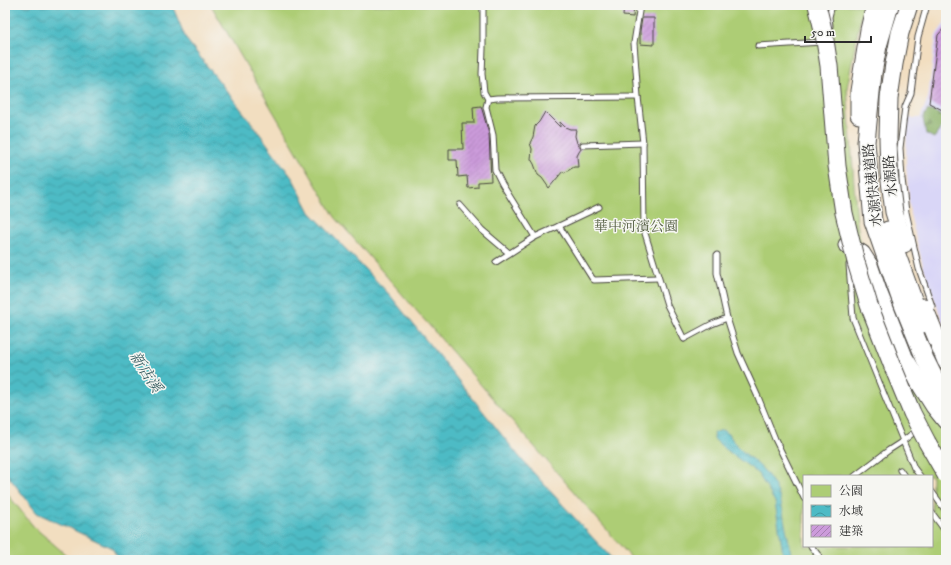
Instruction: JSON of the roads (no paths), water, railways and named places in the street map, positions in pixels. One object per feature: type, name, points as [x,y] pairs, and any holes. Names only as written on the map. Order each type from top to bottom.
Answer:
[{"type":"highway","points":[[818,5],[828,30],[835,55]]},
{"type":"highway","points":[[818,5],[829,66],[837,166],[844,213],[856,262],[870,305],[912,413],[946,474]]},
{"type":"highway","points":[[873,221],[864,203],[858,147],[859,91],[869,30],[875,5]]},
{"type":"highway","name":"水源快速道路","points":[[890,5],[878,46],[873,73],[866,142],[873,221],[901,302],[924,359],[946,401]]},
{"type":"highway","name":"水源快速道路","points":[[901,5],[884,69],[879,106],[877,143],[883,215],[928,340],[946,377]]},
{"type":"highway","points":[[909,5],[900,33],[890,91],[888,138],[889,173],[894,212],[921,300],[946,361]]},
{"type":"highway","points":[[848,252],[862,254],[869,265],[904,357],[934,406],[946,421]]},
{"type":"lane","points":[[483,5],[482,74],[484,92],[488,99],[486,107],[493,135],[495,170],[535,237]]},
{"type":"lane","points":[[640,5],[634,43],[643,143],[644,230],[667,305],[684,339],[726,318]]},
{"type":"lane","points":[[831,33],[829,17],[832,5]]},
{"type":"lane","name":"水源路","points":[[927,5],[918,37],[912,93],[905,107],[900,148],[906,212],[919,269],[934,314]]},
{"type":"lane","points":[[758,46],[831,41]]},
{"type":"lane","points":[[835,55],[853,318],[902,441],[914,468],[919,475]]},
{"type":"lane","points":[[488,99],[638,97]]},
{"type":"lane","points":[[583,145],[643,143]]},
{"type":"lane","points":[[460,205],[482,230],[509,253]]},
{"type":"lane","points":[[496,262],[535,237],[599,207]]},
{"type":"lane","points":[[559,226],[594,280],[658,278]]},
{"type":"lane","points":[[717,255],[717,273],[726,318],[738,353],[775,440],[803,496]]},
{"type":"lane","points":[[856,475],[921,428]]},
{"type":"lane","points":[[900,470],[903,475]]},
{"type":"lane","points":[[933,493],[946,511]]},
{"type":"lane","points":[[933,514],[946,532]]},
{"type":"lane","points":[[812,547],[822,560]]},
{"type":"water","name":"新店溪","points":[[5,5],[172,5],[186,39],[251,122],[293,179],[310,212],[389,294],[522,460],[613,560],[119,560],[112,548],[37,513],[5,472]]},
{"type":"water","points":[[722,430],[729,435],[742,451],[763,469],[774,485],[781,503],[792,560],[784,560],[775,502],[759,475],[714,439],[713,434]]},
{"type":"park label","name":"華中河濱公園","points":[[636,226]]}]
